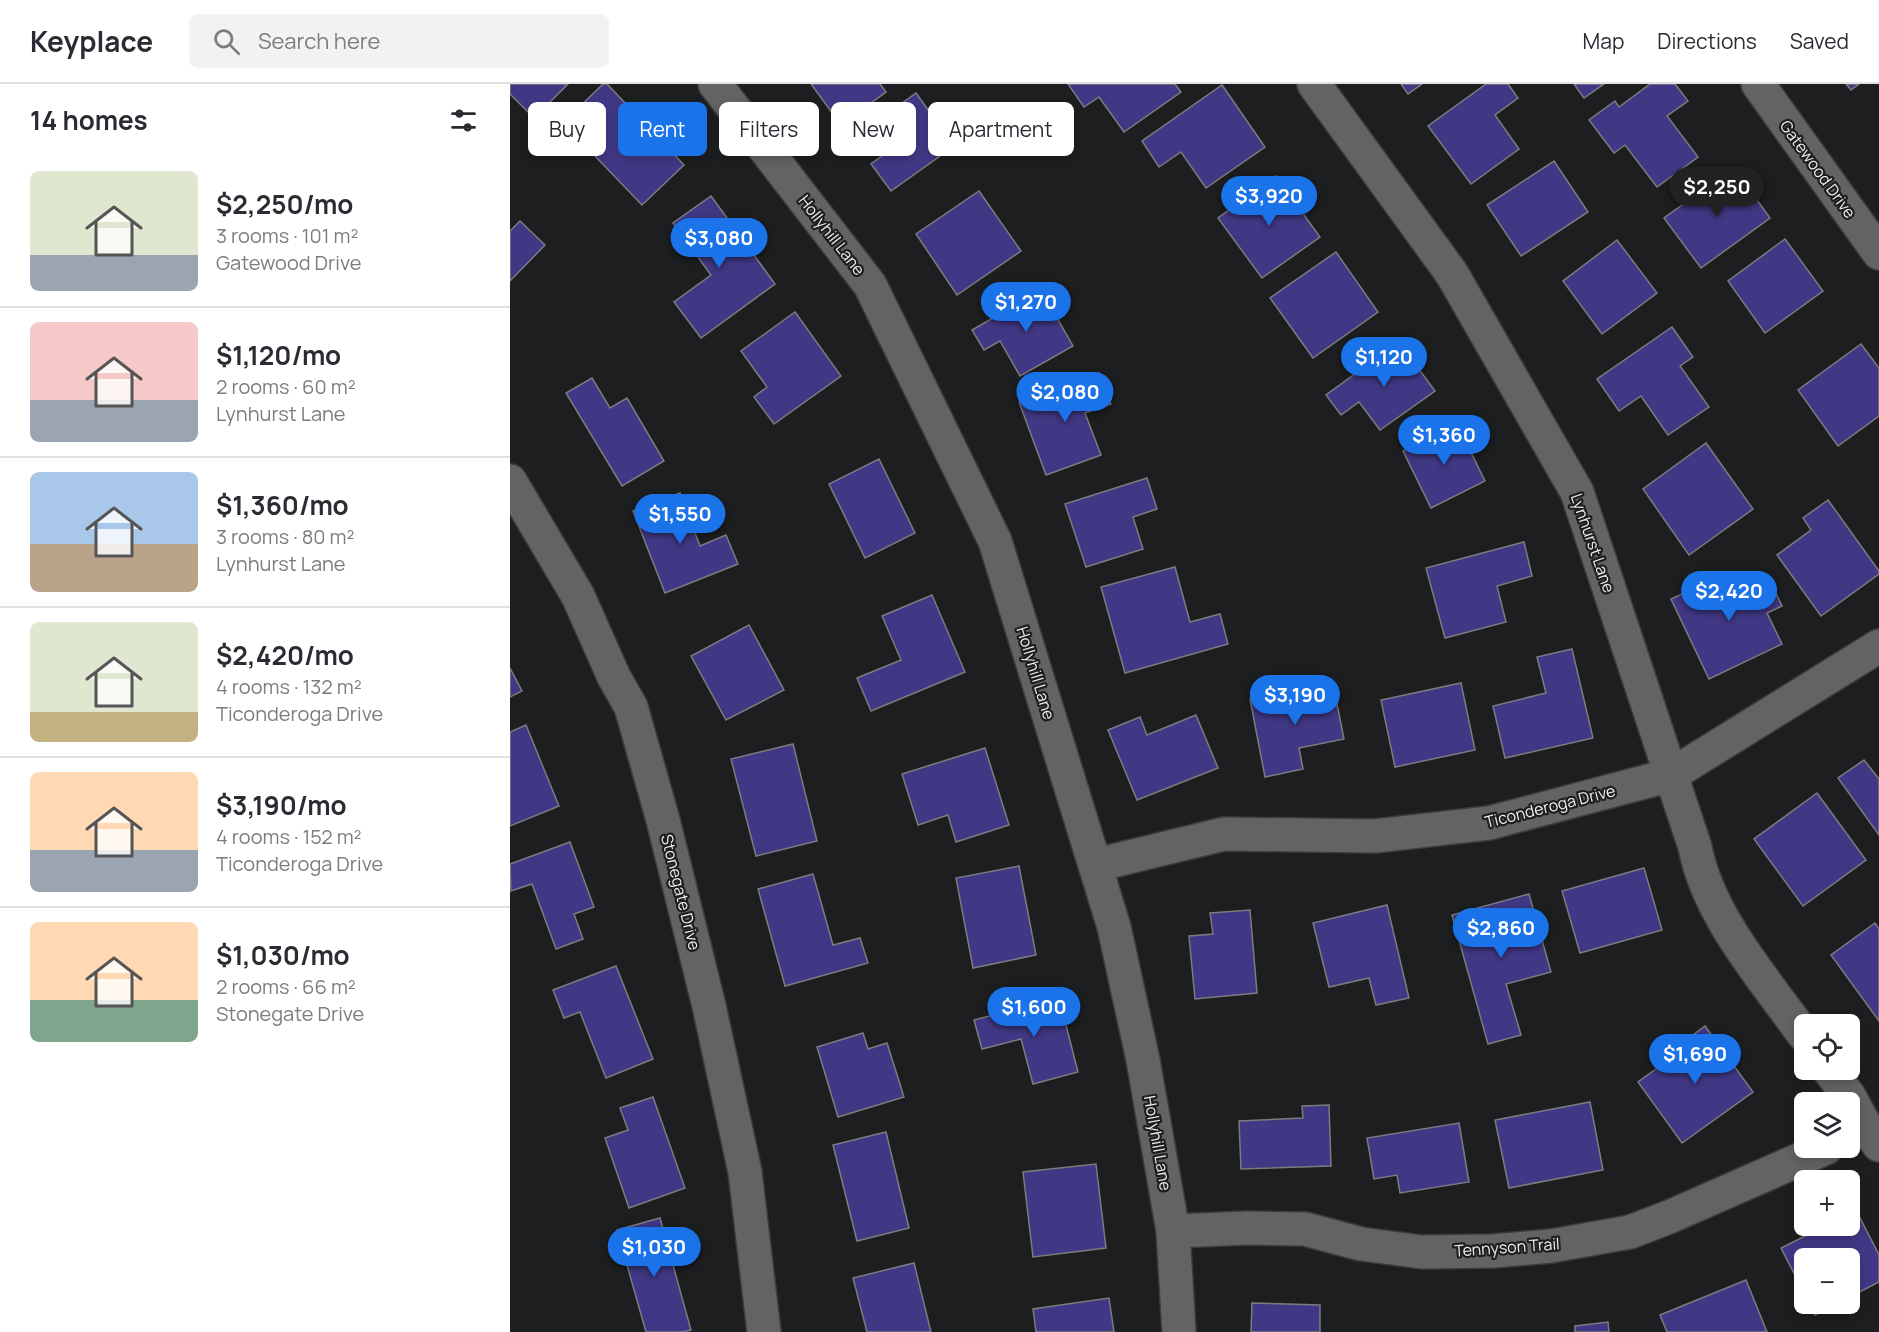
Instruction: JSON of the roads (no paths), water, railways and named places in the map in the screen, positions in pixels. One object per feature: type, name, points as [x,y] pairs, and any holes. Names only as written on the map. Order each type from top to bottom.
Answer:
[{"type":"street","name":"Hollyhill Lane","points":[[715,84],[870,285],[995,541],[1114,927],[1143,1060],[1173,1231],[1179,1332]]},
{"type":"street","name":"Lynhurst Lane","points":[[1314,84],[1452,274],[1577,492],[1695,847],[1699,867],[1731,933],[1794,1021]]},
{"type":"street","name":"Gatewood Drive","points":[[1758,84],[1879,253]]},
{"type":"street","name":"Stonegate Drive","points":[[510,481],[578,596],[614,677],[631,707],[663,820],[701,973],[745,1172],[764,1332]]},
{"type":"street","name":"Ticonderoga Drive","points":[[1096,865],[1224,834],[1376,836],[1489,823],[1671,775],[1872,651]]},
{"type":"street","points":[[1837,1080],[1849,1096],[1865,1137]]},
{"type":"street","name":"Tennyson Trail","points":[[1173,1231],[1248,1228],[1305,1229],[1361,1244],[1422,1252],[1493,1251],[1551,1246],[1630,1232],[1803,1158]]}]
